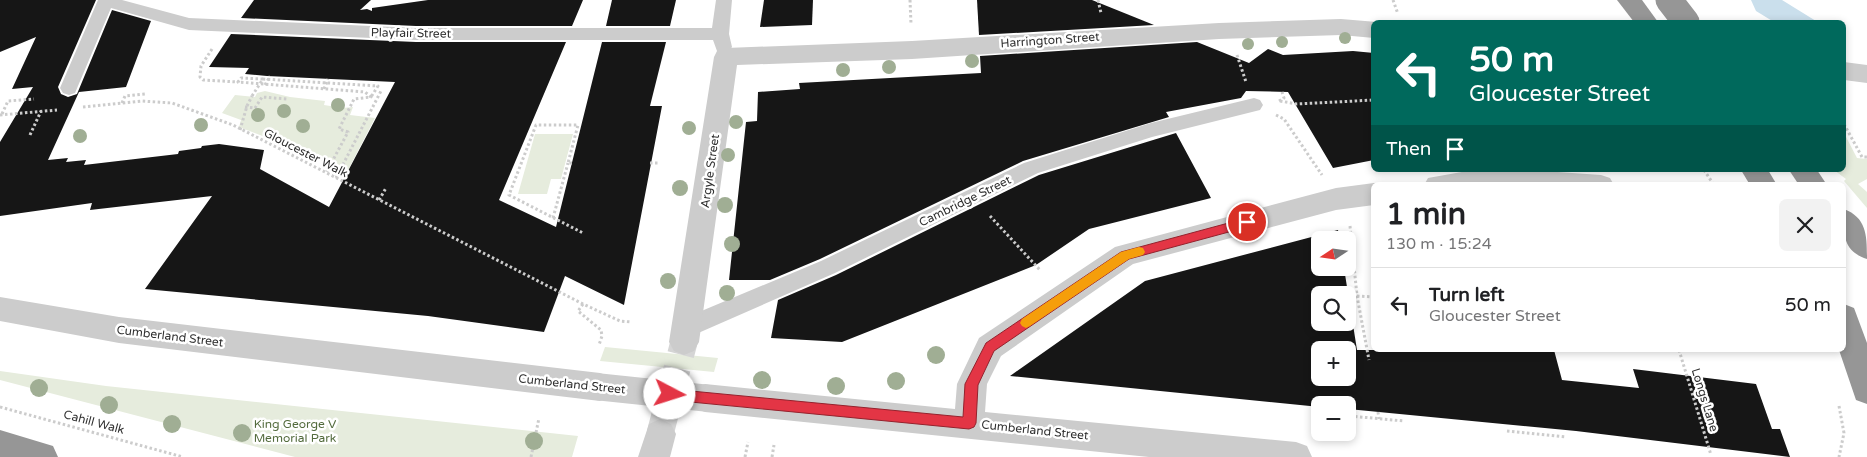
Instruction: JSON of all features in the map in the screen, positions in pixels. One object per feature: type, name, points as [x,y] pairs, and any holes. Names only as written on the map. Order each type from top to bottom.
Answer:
[{"type":"highway","points":[[1629,0],[1644,20]]},
{"type":"highway","points":[[1669,0],[1684,20]]},
{"type":"highway","points":[[1804,172],[1812,182]]},
{"type":"highway","points":[[1846,222],[1867,248]]},
{"type":"highway","points":[[1846,323],[1867,390]]},
{"type":"highway","points":[[0,445],[42,457]]},
{"type":"street","name":"Playfair Street","points":[[106,0],[160,17],[190,24],[723,45]]},
{"type":"street","points":[[69,88],[106,0]]},
{"type":"street","name":"Argyle Street","points":[[686,335],[723,45],[724,0]]},
{"type":"street","name":"Harrington Street","points":[[723,45],[912,50],[1210,31],[1341,27],[1371,30]]},
{"type":"street","points":[[1846,71],[1867,74]]},
{"type":"street","name":"Cambridge Street","points":[[686,335],[973,198],[1031,168],[1151,130],[1254,105]]},
{"type":"street","points":[[1461,182],[1492,178],[1554,182]]},
{"type":"street","points":[[969,423],[972,384],[990,347],[1126,256],[1336,199],[1371,194]]},
{"type":"street","name":"Cumberland Street","points":[[0,309],[119,330],[600,388],[834,412],[969,423],[1296,457]]},
{"type":"path","points":[[910,0],[911,28]]},
{"type":"path","points":[[1098,0],[1102,18]]},
{"type":"path","points":[[1393,0],[1398,14]]},
{"type":"path","points":[[217,42],[201,66],[200,77],[203,80],[365,92],[371,97]]},
{"type":"path","points":[[1235,50],[1254,105]]},
{"type":"path","points":[[265,85],[270,76]]},
{"type":"path","points":[[238,82],[241,78],[378,86],[371,97],[354,99],[339,129],[348,132],[326,173]]},
{"type":"path","points":[[240,130],[245,119],[245,107],[263,79]]},
{"type":"path","points":[[324,89],[328,79]]},
{"type":"path","points":[[336,178],[381,91]]},
{"type":"path","points":[[1282,92],[1284,98]]},
{"type":"path","points":[[122,104],[125,96],[145,94]]},
{"type":"path","points":[[245,107],[255,108],[262,97],[287,99]]},
{"type":"path","points":[[1,115],[8,102],[34,99]]},
{"type":"path","points":[[364,99],[364,104]]},
{"type":"path","points":[[1280,101],[1297,104],[1371,100]]},
{"type":"path","name":"Gloucester Walk","points":[[77,108],[142,102],[172,103],[233,126],[583,304],[620,321],[631,322]]},
{"type":"path","points":[[1,115],[59,110]]},
{"type":"path","points":[[30,135],[41,111]]},
{"type":"path","points":[[1284,119],[1322,175]]},
{"type":"path","points":[[553,218],[570,163],[578,125],[536,125],[510,195],[553,218],[584,233]]},
{"type":"path","points":[[1846,128],[1862,157],[1867,157]]},
{"type":"path","points":[[650,163],[658,163]]},
{"type":"path","points":[[379,200],[386,188]]},
{"type":"path","points":[[973,198],[1040,270]]},
{"type":"path","points":[[1352,230],[1357,296],[1369,360]]},
{"type":"path","points":[[1357,296],[1371,297]]},
{"type":"path","points":[[583,304],[578,311],[601,330],[602,336],[599,345]]},
{"type":"path","name":"Longs Lane","points":[[1680,352],[1711,455]]},
{"type":"path","name":"Cahill Walk","points":[[0,407],[183,457]]},
{"type":"path","points":[[1378,412],[1379,419]]},
{"type":"path","points":[[1356,417],[1404,421]]},
{"type":"path","points":[[531,457],[539,418]]},
{"type":"path","points":[[1507,431],[1566,437]]},
{"type":"path","points":[[746,457],[748,442]]},
{"type":"path","points":[[772,457],[774,445]]},
{"type":"green space","points":[[265,91],[290,97],[325,101],[324,105],[343,108],[353,107],[350,115],[375,118],[346,174],[279,138],[273,140],[239,127],[241,120],[222,113],[235,95],[255,97],[257,93]]},
{"type":"green space","points":[[535,134],[573,134],[561,179],[551,179],[547,194],[518,194]]},
{"type":"green space","points":[[1846,137],[1857,158],[1867,159],[1867,179],[1858,184],[1867,192],[1867,208],[1844,181],[1846,179],[1837,172],[1846,172]]},
{"type":"green space","points":[[605,347],[718,358],[714,372],[600,361]]},
{"type":"green space","name":"King George V Memorial Park","points":[[0,371],[106,386],[578,436],[572,457],[295,457],[0,380]]},
{"type":"water","points":[[1751,0],[1782,0],[1814,20],[1771,20],[1756,11]]},
{"type":"building","points":[[0,0],[96,0],[58,87],[61,94],[68,97],[77,94],[112,10],[151,21],[126,87],[79,92],[48,160],[68,158],[66,162],[86,160],[84,165],[178,154],[179,151],[219,144],[264,150],[260,169],[329,207],[395,82],[267,76],[245,74],[249,68],[209,67],[231,34],[416,42],[566,42],[499,200],[556,227],[602,42],[666,42],[650,106],[662,106],[624,305],[565,276],[544,332],[428,316],[145,289],[212,196],[90,210],[92,203],[0,216],[0,142],[33,87],[12,89],[36,37],[0,52]]},
{"type":"building","points":[[254,0],[371,0],[360,10],[367,9],[372,11],[372,8],[428,0],[583,0],[572,26],[416,26],[241,18]]},
{"type":"building","points":[[612,0],[676,0],[670,26],[606,26]]},
{"type":"building","points":[[764,0],[813,0],[812,25],[760,27]]},
{"type":"building","points":[[977,0],[1092,0],[1154,25],[979,35]]},
{"type":"building","points":[[1197,42],[1249,63],[1268,49],[1283,55],[1353,51],[1371,53],[1371,161],[1333,168],[1288,92],[1246,91],[1241,98],[1166,112],[1169,117],[1023,161],[820,259],[770,280],[729,280],[746,122],[757,121],[758,92],[800,89],[799,83],[981,73],[980,56]]},
{"type":"building","points":[[1176,133],[1211,198],[1089,229],[1036,265],[842,342],[771,338],[778,300],[836,275],[1039,175]]},
{"type":"building","points":[[1311,237],[1311,276],[1345,276],[1347,286],[1311,286],[1311,331],[1354,331],[1356,341],[1311,341],[1311,386],[1356,386],[1356,344],[1357,350],[1371,350],[1371,352],[1555,352],[1562,380],[1639,388],[1633,369],[1756,384],[1772,429],[1780,429],[1790,457],[1576,431],[1356,410],[1356,396],[1311,396],[1311,406],[1010,376],[1145,281]]},
{"type":"tunnel","points":[[660,434],[684,342]]},
{"type":"slow traffic","points":[[1026,323],[1126,256],[1139,252]]},
{"type":"route","points":[[670,394],[834,412],[969,423],[972,384],[990,347],[1126,256],[1247,222]]}]
